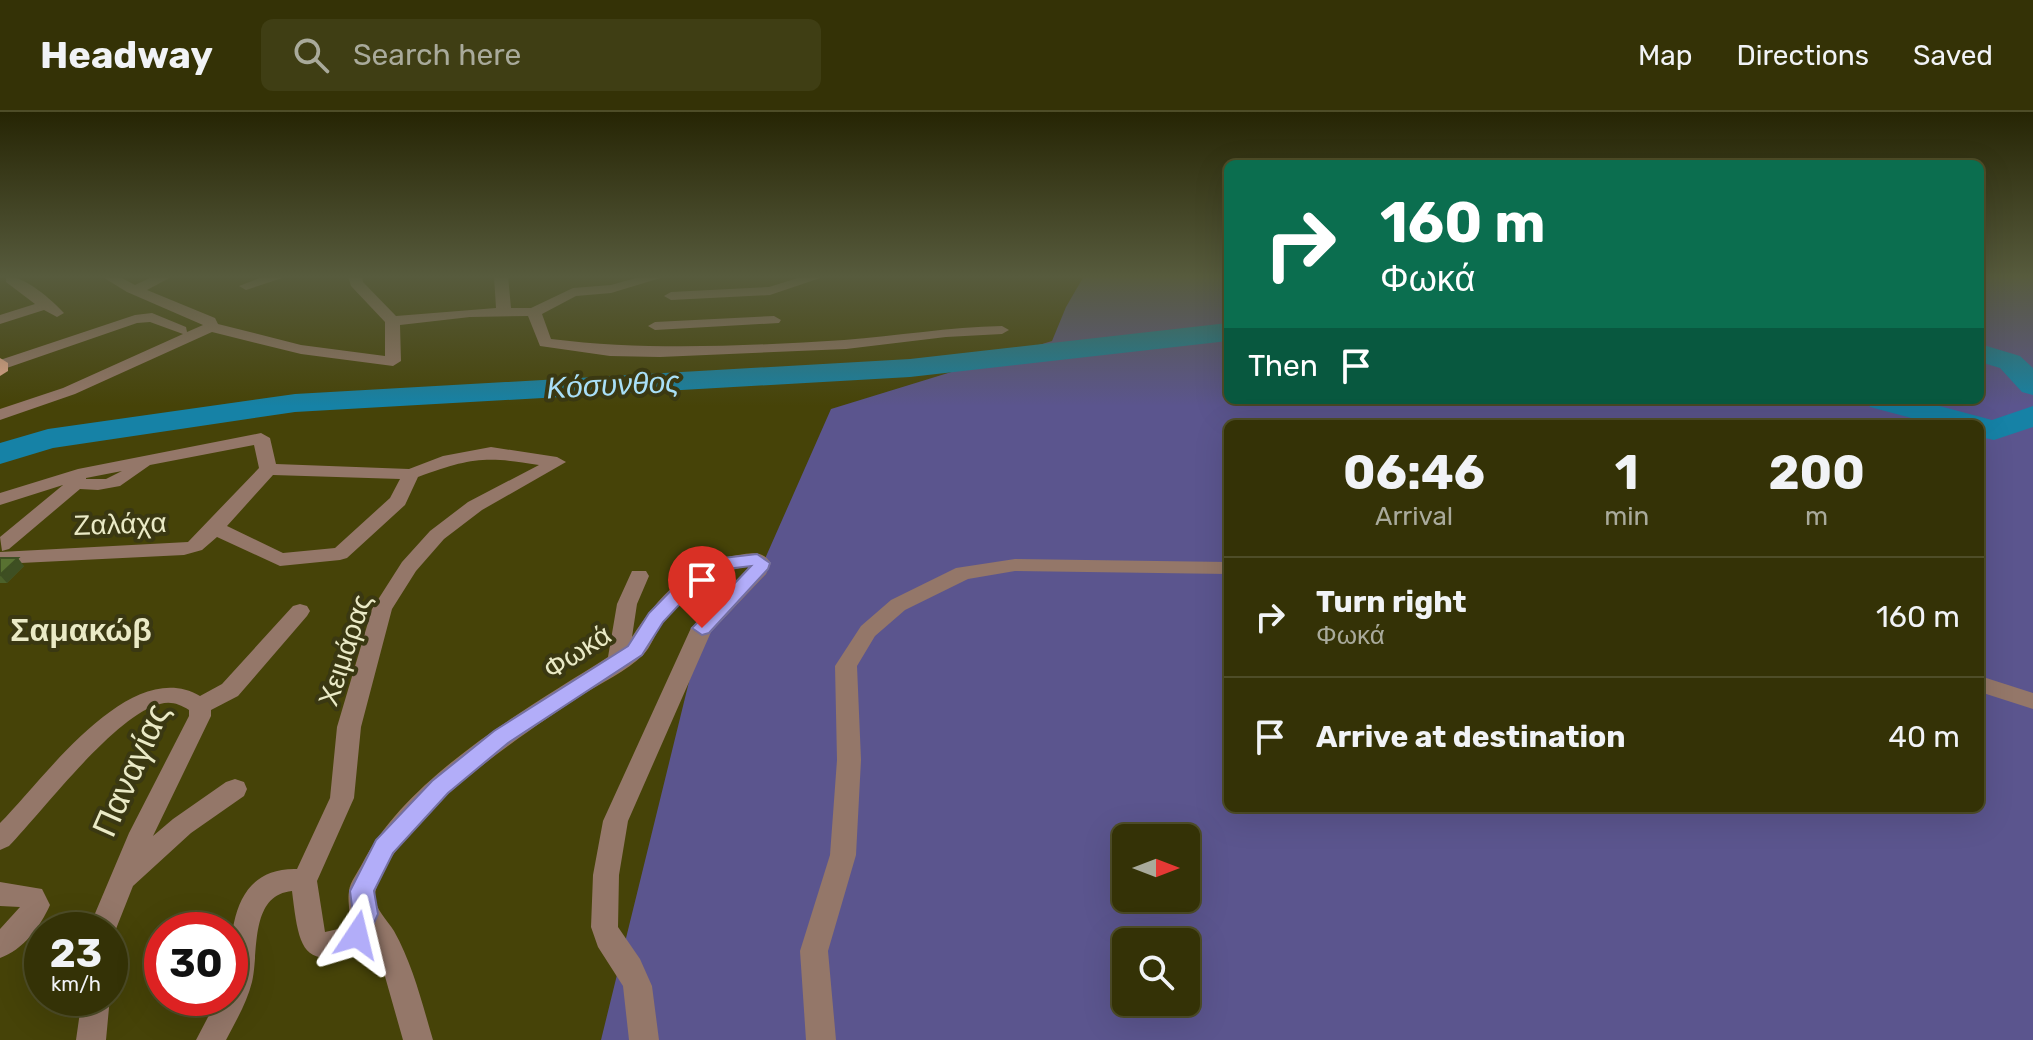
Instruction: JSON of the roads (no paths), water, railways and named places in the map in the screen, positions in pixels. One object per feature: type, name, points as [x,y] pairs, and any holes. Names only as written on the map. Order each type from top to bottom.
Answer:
[{"type":"main road","points":[[0,364],[0,371]]},
{"type":"street","points":[[0,364],[134,319]]},
{"type":"street","points":[[157,319],[181,330]]},
{"type":"street","points":[[207,319],[211,327]]},
{"type":"street","points":[[0,415],[69,391],[211,327],[255,341],[329,356],[393,361],[392,321],[416,319]]},
{"type":"street","points":[[537,319],[545,343],[610,351],[767,349],[846,344],[946,332],[1002,330]]},
{"type":"street","points":[[673,325],[674,319]]},
{"type":"street","points":[[655,326],[774,320]]},
{"type":"street","points":[[0,499],[77,478],[100,487],[114,484],[148,458],[261,438],[268,469],[411,474],[398,501],[345,551],[333,555],[280,560],[224,532]]},
{"type":"street","name":"Χειμάρας","points":[[304,881],[342,798],[349,727],[382,609],[409,567],[437,535],[475,506],[557,462],[491,452],[449,460],[411,474]]},
{"type":"street","name":"Ζαλάχα","points":[[0,548],[184,549],[195,546],[224,532],[268,469]]},
{"type":"street","points":[[0,548],[77,478]]},
{"type":"street","name":"Φωκά","points":[[365,914],[362,891],[384,847],[440,787],[501,737],[635,650],[656,617],[696,576],[752,558],[761,563],[759,569],[702,628],[619,809],[611,837],[604,883],[606,936],[630,967],[644,1000],[644,1040]]},
{"type":"street","points":[[821,1040],[814,951],[843,855],[849,760],[846,666],[868,631],[898,605],[963,573],[1015,565],[1224,568]]},
{"type":"street","points":[[618,660],[627,604],[639,576]]},
{"type":"street","points":[[200,706],[230,690],[300,611]]},
{"type":"street","points":[[1984,685],[2033,701]]},
{"type":"street","name":"Παναγίας","points":[[0,839],[110,722],[133,706],[158,696],[176,694],[190,697],[200,706],[200,716],[109,912]]},
{"type":"street","points":[[122,881],[182,826],[235,789]]},
{"type":"street","points":[[211,1040],[239,980],[244,918],[254,902],[286,878],[304,881],[314,942],[330,946],[357,935],[365,914],[376,924],[393,963],[418,1040]]},
{"type":"street","points":[[0,894],[33,897],[37,905],[23,926],[0,946]]},
{"type":"street","points":[[91,1040],[94,1016]]},
{"type":"waterway","name":"Κόσυνθος","points":[[0,454],[48,439],[295,403],[910,368],[1224,332]]},
{"type":"waterway","name":"Κόσυνθος","points":[[1984,354],[2010,362],[2033,386]]},
{"type":"waterway","name":"Κόσυνθος","points":[[1896,404],[1955,420]]},
{"type":"waterway","name":"Κόσυνθος","points":[[1984,428],[1994,430],[2033,416]]},
{"type":"district","name":"Σαμακώβ","points":[[81,630]]}]
